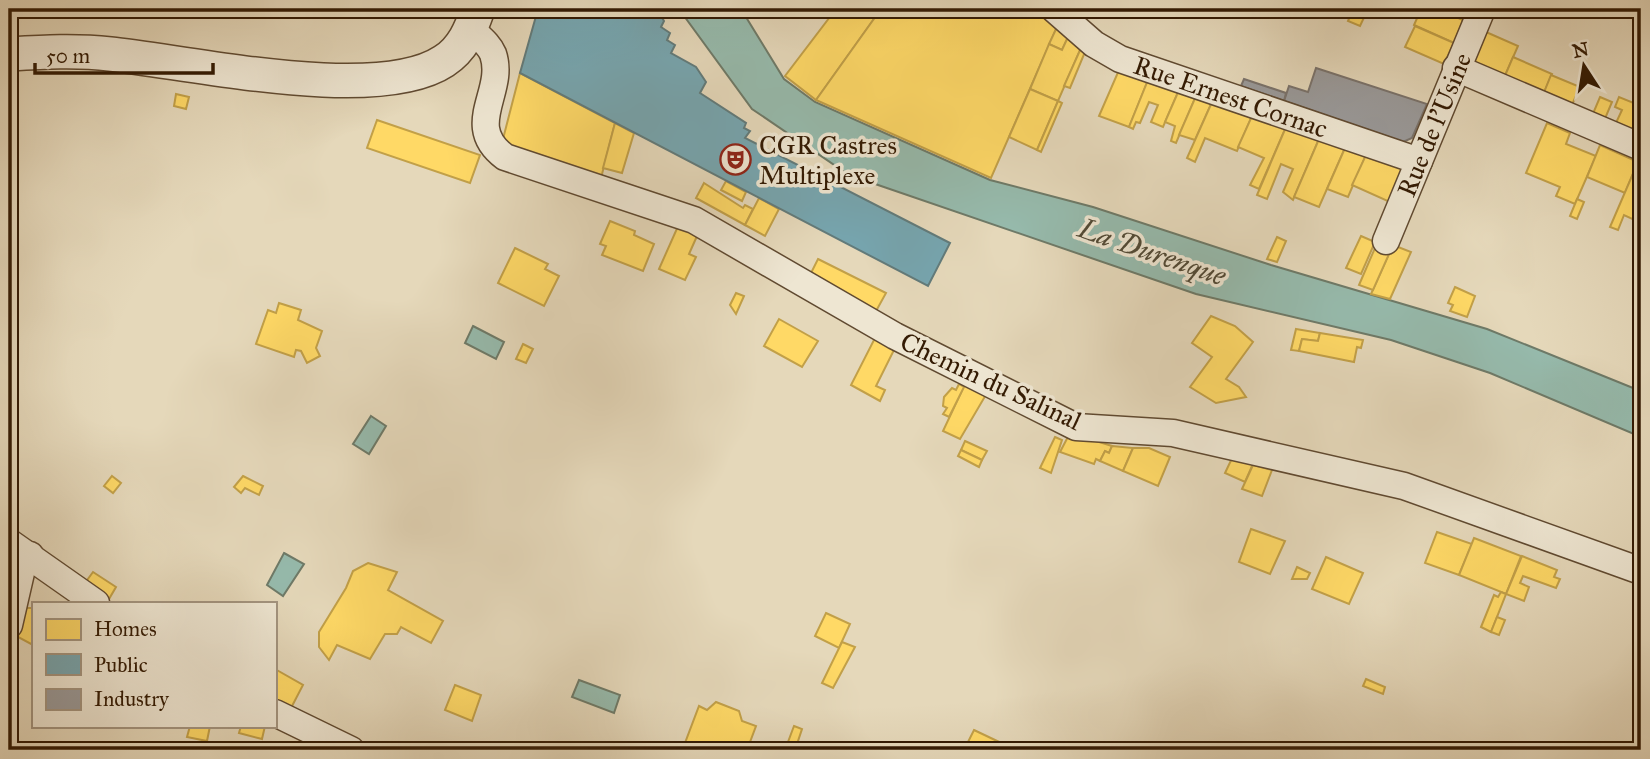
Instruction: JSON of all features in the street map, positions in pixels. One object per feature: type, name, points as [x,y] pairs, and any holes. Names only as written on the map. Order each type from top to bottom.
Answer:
[{"type":"street","name":"Rue Ernest Cornac","points":[[1054,9],[1094,44],[1120,59],[1419,161]]},
{"type":"street","name":"Rue de l'Usine","points":[[1386,241],[1482,9]]},
{"type":"street","points":[[9,54],[72,51],[332,80],[397,76],[443,62],[460,47],[475,19]]},
{"type":"street","name":"Chemin du Salinal","points":[[475,19],[494,58],[495,71],[486,130],[493,146],[505,157],[694,220],[895,336],[1076,426],[1174,433],[1404,486],[1641,571]]},
{"type":"street","points":[[1456,68],[1641,147]]},
{"type":"street","points":[[19,548],[95,602]]},
{"type":"street","points":[[9,625],[23,564],[19,548]]},
{"type":"street","points":[[276,713],[351,750]]},
{"type":"water","name":"La Durenque","points":[[679,9],[741,9],[784,79],[815,102],[990,180],[1093,207],[1271,265],[1487,329],[1641,391],[1641,437],[1490,373],[1391,340],[1196,294],[849,175],[752,109]]},
{"type":"water","points":[[473,326],[504,342],[496,359],[465,343]]},
{"type":"water","points":[[371,416],[386,426],[369,454],[353,444]]},
{"type":"water","points":[[284,553],[304,564],[283,596],[267,585]]},
{"type":"water","points":[[579,680],[620,695],[614,713],[572,697]]},
{"type":"building: Homes","points":[[836,9],[881,9],[816,100],[785,76]]},
{"type":"building: Homes","points":[[881,9],[1035,9],[1057,27],[991,178],[816,100]]},
{"type":"building: Homes","points":[[1353,9],[1368,9],[1360,26],[1348,21]]},
{"type":"building: Homes","points":[[1416,9],[1438,9],[1463,20],[1454,43],[1414,25],[1419,14],[1415,12]]},
{"type":"building: Homes","points":[[1438,9],[1468,9],[1463,20]]},
{"type":"building: Homes","points":[[1415,26],[1454,43],[1444,64],[1405,47]]},
{"type":"building: Homes","points":[[1057,27],[1068,37],[1062,50],[1049,44]]},
{"type":"building: Homes","points":[[1486,32],[1518,46],[1504,78],[1476,66],[1474,59]]},
{"type":"building: Homes","points":[[1068,37],[1081,48],[1058,101],[1030,89],[1049,44],[1062,50]]},
{"type":"building: Homes","points":[[1081,48],[1085,52],[1070,88],[1064,86]]},
{"type":"building: Homes","points":[[1513,57],[1552,74],[1543,95],[1504,78]]},
{"type":"building: Homes","points":[[1119,70],[1148,80],[1129,127],[1099,116]]},
{"type":"building: Homes","points":[[520,73],[615,123],[600,182],[507,150],[503,139]]},
{"type":"building: Homes","points":[[1551,75],[1580,87],[1571,107],[1543,95]]},
{"type":"building: Homes","points":[[1148,80],[1179,90],[1163,127],[1151,122],[1158,105],[1149,102],[1140,123],[1136,122],[1133,129],[1129,127]]},
{"type":"building: Homes","points":[[1030,89],[1058,101],[1037,150],[1009,137]]},
{"type":"building: Homes","points":[[1179,90],[1196,96],[1176,143],[1171,141],[1175,126],[1165,122]]},
{"type":"building: Homes","points":[[1641,91],[1641,137],[1615,125],[1622,110],[1615,107],[1619,97],[1636,104]]},
{"type":"building: Homes","points":[[176,94],[189,97],[186,109],[174,106]]},
{"type":"building: Homes","points":[[1196,96],[1212,102],[1195,140],[1179,135]]},
{"type":"building: Homes","points":[[1600,97],[1612,102],[1604,121],[1592,116]]},
{"type":"building: Homes","points":[[1058,101],[1062,103],[1041,152],[1037,150]]},
{"type":"building: Homes","points":[[1212,102],[1252,116],[1237,151],[1205,138],[1195,162],[1187,158]]},
{"type":"building: Homes","points":[[1252,116],[1286,127],[1259,189],[1250,185],[1264,158],[1238,147]]},
{"type":"building: Homes","points":[[377,120],[480,155],[470,183],[367,148]]},
{"type":"building: Homes","points":[[615,123],[634,133],[622,173],[603,168]]},
{"type":"building: Homes","points":[[1547,123],[1570,133],[1566,144],[1596,156],[1575,204],[1556,196],[1560,187],[1526,173]]},
{"type":"building: Homes","points":[[1286,127],[1319,139],[1293,200],[1283,192],[1293,169],[1281,164],[1267,199],[1257,195]]},
{"type":"building: Homes","points":[[1319,139],[1345,148],[1319,207],[1294,197]]},
{"type":"building: Homes","points":[[1600,145],[1638,162],[1625,193],[1587,177]]},
{"type":"building: Homes","points":[[1345,148],[1366,155],[1348,197],[1327,189]]},
{"type":"building: Homes","points":[[1366,155],[1406,169],[1392,203],[1352,185]]},
{"type":"building: Homes","points":[[1638,162],[1641,163],[1641,223],[1624,215],[1618,230],[1610,227]]},
{"type":"building: Homes","points":[[726,181],[746,192],[742,201],[721,190]]},
{"type":"building: Homes","points":[[704,183],[743,208],[745,205],[753,209],[745,225],[696,198]]},
{"type":"building: Homes","points":[[759,198],[779,209],[765,236],[745,225]]},
{"type":"building: Homes","points":[[1577,199],[1584,202],[1577,219],[1570,216]]},
{"type":"building: Homes","points":[[610,221],[635,231],[634,235],[654,244],[643,271],[602,255],[606,246],[600,244]]},
{"type":"building: Homes","points":[[679,224],[697,236],[689,254],[696,257],[685,280],[659,269]]},
{"type":"building: Homes","points":[[1361,236],[1375,242],[1361,274],[1346,268]]},
{"type":"building: Homes","points":[[1277,237],[1286,241],[1277,262],[1267,259]]},
{"type":"building: Homes","points":[[1393,245],[1411,252],[1390,299],[1371,294]]},
{"type":"building: Homes","points":[[515,248],[548,264],[545,269],[559,276],[544,306],[498,283]]},
{"type":"building: Homes","points":[[1375,248],[1389,254],[1373,290],[1359,285]]},
{"type":"building: Homes","points":[[818,259],[886,293],[875,313],[807,281]]},
{"type":"building: Homes","points":[[1455,287],[1475,296],[1467,317],[1450,311],[1453,305],[1448,303]]},
{"type":"building: Homes","points":[[736,293],[744,296],[736,314],[730,305]]},
{"type":"building: Homes","points":[[279,303],[301,310],[298,320],[322,331],[316,348],[320,356],[307,363],[301,351],[296,350],[294,357],[256,344],[268,310],[276,313]]},
{"type":"building: Homes","points":[[1211,316],[1235,326],[1253,342],[1226,379],[1239,387],[1246,397],[1216,403],[1190,387],[1212,357],[1192,343]]},
{"type":"building: Homes","points":[[779,319],[818,341],[802,367],[764,346]]},
{"type":"building: Homes","points":[[1296,329],[1320,333],[1318,341],[1302,339],[1299,351],[1291,350]]},
{"type":"building: Homes","points":[[1320,333],[1363,340],[1361,348],[1357,347],[1354,362],[1299,351],[1302,339],[1318,341]]},
{"type":"building: Homes","points":[[876,336],[896,346],[876,386],[885,390],[880,401],[851,385]]},
{"type":"building: Homes","points":[[523,344],[533,349],[526,363],[516,359]]},
{"type":"building: Homes","points":[[966,382],[987,393],[960,439],[943,431]]},
{"type":"building: Homes","points":[[959,384],[964,387],[949,417],[943,414],[947,408],[943,406],[944,397],[952,388],[956,390]]},
{"type":"building: Homes","points":[[1070,433],[1112,446],[1109,453],[1105,451],[1100,461],[1096,459],[1094,464],[1060,452]]},
{"type":"building: Homes","points":[[1055,437],[1062,440],[1051,473],[1040,468]]},
{"type":"building: Homes","points":[[965,441],[987,451],[982,460],[961,450]]},
{"type":"building: Homes","points":[[1112,446],[1133,448],[1123,471],[1100,461],[1105,451],[1109,453]]},
{"type":"building: Homes","points":[[1133,448],[1149,448],[1170,457],[1158,486],[1123,471]]},
{"type":"building: Homes","points":[[961,450],[982,460],[979,467],[958,456]]},
{"type":"building: Homes","points":[[1235,452],[1256,457],[1245,482],[1225,473]]},
{"type":"building: Homes","points":[[1253,465],[1272,470],[1262,496],[1242,489]]},
{"type":"building: Homes","points":[[112,476],[121,483],[113,493],[104,486]]},
{"type":"building: Homes","points":[[243,476],[263,486],[259,495],[245,488],[241,493],[234,487]]},
{"type":"building: Homes","points":[[1251,529],[1285,541],[1270,574],[1239,562]]},
{"type":"building: Homes","points":[[1437,532],[1472,544],[1459,575],[1425,563]]},
{"type":"building: Homes","points":[[1474,538],[1521,556],[1506,594],[1459,575]]},
{"type":"building: Homes","points":[[1522,556],[1557,570],[1554,577],[1560,579],[1556,588],[1523,576],[1520,583],[1529,587],[1524,601],[1506,594]]},
{"type":"building: Homes","points":[[1326,557],[1363,573],[1349,604],[1312,589]]},
{"type":"building: Homes","points":[[368,563],[397,572],[388,590],[443,621],[431,643],[401,627],[397,634],[385,634],[370,659],[337,645],[329,660],[319,647],[319,632],[346,588],[353,571]]},
{"type":"building: Homes","points":[[1297,567],[1310,573],[1307,579],[1292,579]]},
{"type":"building: Homes","points":[[93,572],[116,587],[109,599],[85,583]]},
{"type":"building: Homes","points":[[1501,592],[1506,594],[1491,632],[1481,627],[1494,595],[1498,597]]},
{"type":"building: Homes","points":[[25,608],[32,608],[32,644],[18,637],[20,612]]},
{"type":"building: Homes","points":[[826,613],[850,624],[839,648],[815,636]]},
{"type":"building: Homes","points":[[1497,617],[1505,620],[1499,635],[1491,632]]},
{"type":"building: Homes","points":[[842,642],[855,647],[833,688],[822,683]]},
{"type":"building: Homes","points":[[276,670],[303,685],[291,708],[276,700]]},
{"type":"building: Homes","points":[[1366,679],[1385,687],[1383,694],[1363,686]]},
{"type":"building: Homes","points":[[455,685],[481,695],[472,721],[445,710]]},
{"type":"building: Homes","points":[[716,702],[739,711],[742,721],[756,726],[747,750],[698,750],[699,748],[685,743],[699,706],[707,710]]},
{"type":"building: Homes","points":[[794,726],[802,729],[795,750],[785,750]]},
{"type":"building: Homes","points":[[189,728],[210,728],[207,741],[187,737]]},
{"type":"building: Homes","points":[[240,728],[265,728],[262,739],[239,733]]},
{"type":"building: Homes","points":[[974,730],[1016,750],[964,750]]},
{"type":"building: Homes","points":[[819,742],[853,750],[817,750]]},
{"type":"building: Public","name":"CGR Castres Multiplexe","points":[[538,9],[657,9],[664,21],[661,27],[670,33],[667,40],[675,45],[671,53],[696,67],[706,82],[700,93],[746,123],[744,128],[750,131],[745,138],[950,243],[928,286],[520,73]]},
{"type":"building: Industry","points":[[1316,68],[1427,104],[1412,138],[1403,142],[1284,101],[1289,86],[1308,92]]},
{"type":"building: Industry","points":[[1244,79],[1286,93],[1284,101],[1241,86]]},
{"type":"place","name":"CGR Castres Multiplexe","points":[[736,160]]}]
